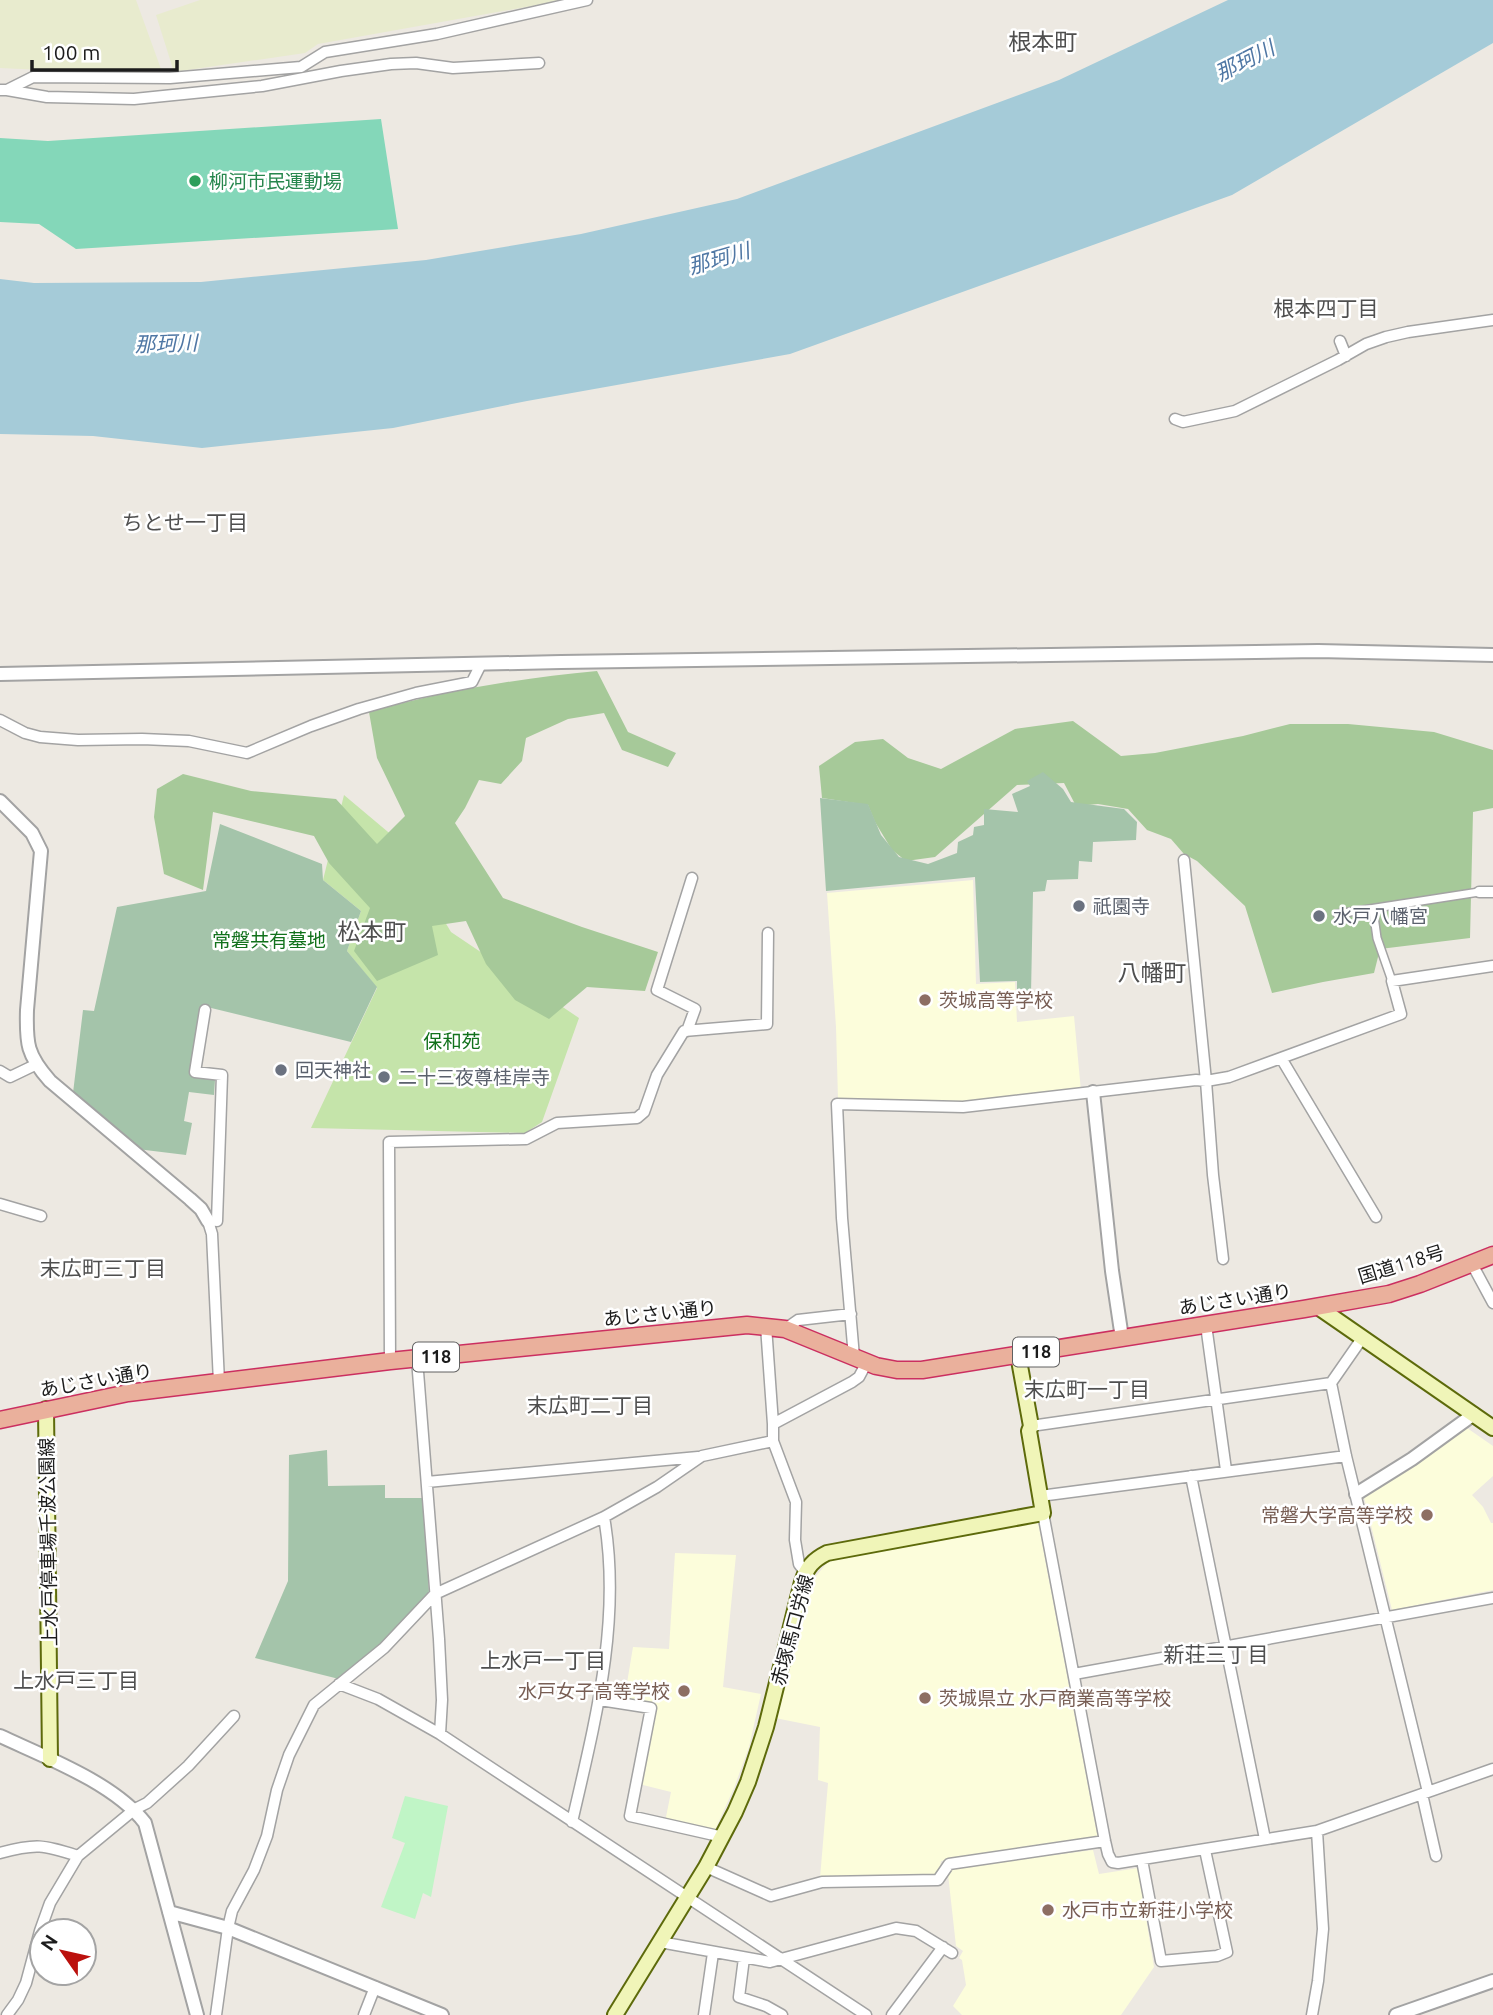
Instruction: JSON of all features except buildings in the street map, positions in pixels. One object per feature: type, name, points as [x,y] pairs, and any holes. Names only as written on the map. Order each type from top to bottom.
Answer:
[{"type":"highway","name":"国道118号","points":[[1318,1307],[1389,1294],[1493,1255]]},
{"type":"highway","name":"あじさい通り","points":[[0,1420],[117,1395],[219,1382],[747,1325],[785,1329],[897,1370],[922,1370],[1318,1307]]},
{"type":"main road","points":[[1318,1307],[1493,1428]]},
{"type":"main road","points":[[1018,1355],[1043,1513]]},
{"type":"main road","name":"上水戸停車場千波公園線","points":[[46,1409],[50,1759]]},
{"type":"main road","name":"赤塚馬口労線","points":[[615,2015],[706,1867],[748,1782],[763,1736],[805,1572],[816,1559],[827,1553],[1043,1513]]},
{"type":"street","points":[[4,90],[33,78],[170,78],[301,67],[325,52],[437,34],[587,0]]},
{"type":"street","points":[[4,90],[47,97],[134,99],[261,86],[391,64],[416,63],[453,68],[539,62]]},
{"type":"street","points":[[1175,419],[1183,422],[1235,411],[1366,344],[1386,337],[1493,320]]},
{"type":"street","points":[[1340,341],[1346,356]]},
{"type":"street","points":[[0,674],[1318,651],[1493,655]]},
{"type":"street","points":[[0,720],[25,733],[40,737],[189,741],[247,753],[359,709],[416,693],[472,682],[481,664]]},
{"type":"street","points":[[0,801],[32,833],[41,851],[27,1037],[35,1065],[50,1081],[213,1221]]},
{"type":"street","points":[[1184,860],[1223,1259]]},
{"type":"street","points":[[687,1031],[695,1009],[657,990],[692,878]]},
{"type":"street","points":[[1336,914],[1493,892]]},
{"type":"street","points":[[773,1424],[859,1377],[861,1359],[851,1314],[842,1218],[837,1104],[963,1107],[1196,1080],[1206,1082],[1229,1077],[1401,1014],[1377,938],[1373,909]]},
{"type":"street","points":[[390,1362],[389,1142],[526,1139],[556,1123],[637,1118],[644,1112],[657,1075],[684,1031],[767,1024],[768,933]]},
{"type":"street","points":[[1392,981],[1493,966]]},
{"type":"street","points":[[205,1010],[195,1072],[222,1075],[213,1221],[219,1382]]},
{"type":"street","points":[[1280,1058],[1377,1217]]},
{"type":"street","points":[[0,1071],[10,1077],[35,1065]]},
{"type":"street","points":[[1093,1091],[1122,1339]]},
{"type":"street","points":[[0,1204],[41,1216]]},
{"type":"street","points":[[1472,1264],[1493,1303]]},
{"type":"street","points":[[785,1329],[798,1320],[851,1314]]},
{"type":"street","points":[[1206,1325],[1226,1471]]},
{"type":"street","points":[[766,1326],[773,1441],[796,1502],[795,1540],[799,1564],[805,1572]]},
{"type":"street","points":[[1363,1337],[1331,1383],[1425,1793],[1436,1856]]},
{"type":"street","points":[[417,1359],[442,1700],[440,1734]]},
{"type":"street","points":[[1031,1426],[1331,1383]]},
{"type":"street","points":[[1356,1494],[1474,1415]]},
{"type":"street","points":[[427,1482],[702,1456],[773,1441]]},
{"type":"street","points":[[216,2015],[232,1911],[249,1882],[267,1836],[277,1790],[289,1755],[314,1705],[384,1648],[435,1594],[604,1517],[657,1487],[702,1456]]},
{"type":"street","points":[[1040,1496],[1346,1456]]},
{"type":"street","points":[[1191,1476],[1265,1839]]},
{"type":"street","points":[[1043,1513],[1105,1841],[1112,1861],[1118,1863],[1142,1860],[1317,1832],[1493,1769]]},
{"type":"street","points":[[572,1822],[600,1700],[611,1589],[604,1517]]},
{"type":"street","points":[[1074,1674],[1493,1598]]},
{"type":"street","points":[[339,1684],[378,1699],[440,1734],[866,2015]]},
{"type":"street","points":[[600,1700],[651,1708],[630,1816],[723,1837]]},
{"type":"street","points":[[7,2015],[26,1983],[50,1903],[78,1856],[135,1809],[147,1803],[188,1766],[234,1716]]},
{"type":"street","points":[[0,1736],[93,1781],[135,1809],[145,1823],[197,2015]]},
{"type":"street","points":[[1312,2015],[1323,1929],[1317,1832]]},
{"type":"street","points":[[706,1867],[771,1896],[822,1882],[938,1880],[949,1864],[1105,1841]]},
{"type":"street","points":[[0,1853],[33,1845],[46,1846],[78,1856]]},
{"type":"street","points":[[1142,1860],[1161,1961],[1217,1956],[1227,1952],[1205,1850]]},
{"type":"street","points":[[169,1912],[228,1928],[442,2015]]},
{"type":"street","points":[[660,1942],[770,1962],[896,1928],[916,1931],[948,1950],[892,2015]]},
{"type":"street","points":[[704,2015],[713,1953]]},
{"type":"street","points":[[744,1958],[738,1997],[766,2006],[782,2015]]},
{"type":"street","points":[[1396,2015],[1493,1981]]},
{"type":"street","points":[[364,2015],[375,1987]]},
{"type":"shaded area","points":[[0,0],[136,0],[161,69],[64,71],[0,68]]},
{"type":"shaded area","points":[[200,0],[565,0],[318,44],[305,53],[174,72],[156,15]]},
{"type":"shaded area","name":"茨城高等学校","points":[[973,880],[976,984],[1015,982],[1017,1022],[1074,1016],[1081,1091],[962,1103],[838,1099],[827,893]]},
{"type":"shaded area","name":"常磐大学高等学校","points":[[1467,1428],[1493,1446],[1493,1476],[1472,1495],[1493,1523],[1493,1590],[1392,1610],[1364,1497]]},
{"type":"shaded area","name":"茨城県立 水戸商業高等学校","points":[[1038,1522],[1098,1839],[941,1861],[939,1873],[935,1878],[820,1878],[828,1783],[818,1780],[820,1727],[775,1718],[810,1583],[827,1563],[855,1552]]},
{"type":"shaded area","name":"水戸女子高等学校","points":[[675,1553],[736,1555],[723,1687],[761,1694],[749,1747],[714,1832],[665,1822],[671,1792],[639,1784],[655,1706],[624,1701],[633,1647],[669,1649]]},
{"type":"shaded area","name":"水戸市立新荘小学校","points":[[1093,1850],[1099,1874],[1138,1868],[1154,1967],[1121,2015],[962,2015],[953,2006],[966,1985],[962,1960],[959,1958],[963,1951],[956,1946],[948,1874],[952,1868]]},
{"type":"green space","name":"柳河市民運動場","points":[[381,119],[398,229],[76,249],[39,224],[0,222],[0,138],[48,141]]},
{"type":"green space","points":[[597,671],[628,732],[676,753],[668,767],[622,750],[604,713],[568,719],[526,738],[522,761],[501,784],[479,780],[455,823],[503,898],[658,952],[645,991],[587,987],[549,1019],[515,1000],[486,964],[466,921],[432,926],[438,955],[377,981],[354,951],[370,908],[329,863],[314,836],[213,812],[203,890],[164,874],[154,817],[157,789],[183,774],[251,791],[336,799],[377,844],[405,816],[377,758],[369,712],[482,686]]},
{"type":"green space","points":[[1073,721],[1121,756],[1155,753],[1290,724],[1348,724],[1434,732],[1493,750],[1493,808],[1473,812],[1470,938],[1380,949],[1374,973],[1272,993],[1245,906],[1197,861],[1184,854],[1171,839],[1147,830],[1128,809],[1098,804],[1076,806],[1064,783],[1017,785],[935,857],[906,861],[892,850],[868,805],[822,798],[819,766],[855,742],[883,739],[908,758],[941,769],[1015,729]]},
{"type":"green space","points":[[1043,772],[1063,789],[1071,802],[1124,809],[1137,822],[1136,840],[1093,842],[1092,862],[1079,861],[1078,879],[1047,880],[1045,891],[1033,892],[1031,994],[1017,995],[1017,981],[980,982],[975,877],[826,891],[820,798],[868,804],[881,835],[899,857],[928,864],[957,853],[958,842],[973,835],[974,827],[984,825],[984,809],[1018,812],[1012,794],[1030,786],[1027,781]]},
{"type":"green space","name":"保和苑","points":[[344,795],[394,837],[451,932],[579,1018],[542,1122],[525,1133],[311,1128],[377,988],[347,951],[361,911],[323,880]]},
{"type":"green space","name":"常磐共有墓地","points":[[220,824],[322,864],[323,880],[361,911],[347,951],[377,987],[351,1042],[203,1006],[192,1077],[215,1080],[214,1095],[189,1092],[184,1121],[192,1123],[186,1155],[137,1149],[73,1093],[83,1010],[94,1011],[117,907],[206,891]]},
{"type":"green space","points":[[327,1450],[328,1486],[385,1485],[385,1498],[424,1498],[429,1593],[395,1633],[339,1679],[255,1658],[288,1581],[289,1455]]},
{"type":"green space","points":[[405,1796],[448,1806],[431,1897],[423,1893],[415,1919],[381,1907],[405,1843],[392,1838]]},
{"type":"water","name":"那珂川","points":[[1228,0],[1493,0],[1493,43],[1232,195],[790,354],[393,428],[202,448],[93,436],[0,434],[0,279],[34,283],[201,282],[426,260],[581,234],[737,199],[1059,80]]},
{"type":"place","name":"柳河市民運動場","points":[[195,181]]},
{"type":"place","name":"祇園寺","points":[[1079,906]]},
{"type":"place","name":"水戸八幡宮","points":[[1319,916]]},
{"type":"place","name":"茨城高等学校","points":[[925,1000]]},
{"type":"place","name":"回天神社","points":[[281,1070]]},
{"type":"place","name":"二十三夜尊桂岸寺","points":[[384,1077]]},
{"type":"place","name":"常磐大学高等学校","points":[[1427,1515]]},
{"type":"place","name":"水戸女子高等学校","points":[[684,1691]]},
{"type":"place","name":"茨城県立 水戸商業高等学校","points":[[925,1698]]},
{"type":"place","name":"水戸市立新荘小学校","points":[[1048,1910]]},
{"type":"district","name":"根本町","points":[[1043,42]]},
{"type":"district","name":"根本四丁目","points":[[1326,309]]},
{"type":"district","name":"ちとせ一丁目","points":[[185,523]]},
{"type":"district","name":"松本町","points":[[372,932]]},
{"type":"district","name":"八幡町","points":[[1152,973]]},
{"type":"district","name":"末広町三丁目","points":[[103,1269]]},
{"type":"district","name":"末広町一丁目","points":[[1087,1390]]},
{"type":"district","name":"末広町二丁目","points":[[590,1406]]},
{"type":"district","name":"新荘三丁目","points":[[1216,1655]]},
{"type":"district","name":"上水戸一丁目","points":[[543,1661]]},
{"type":"district","name":"上水戸三丁目","points":[[76,1681]]}]
